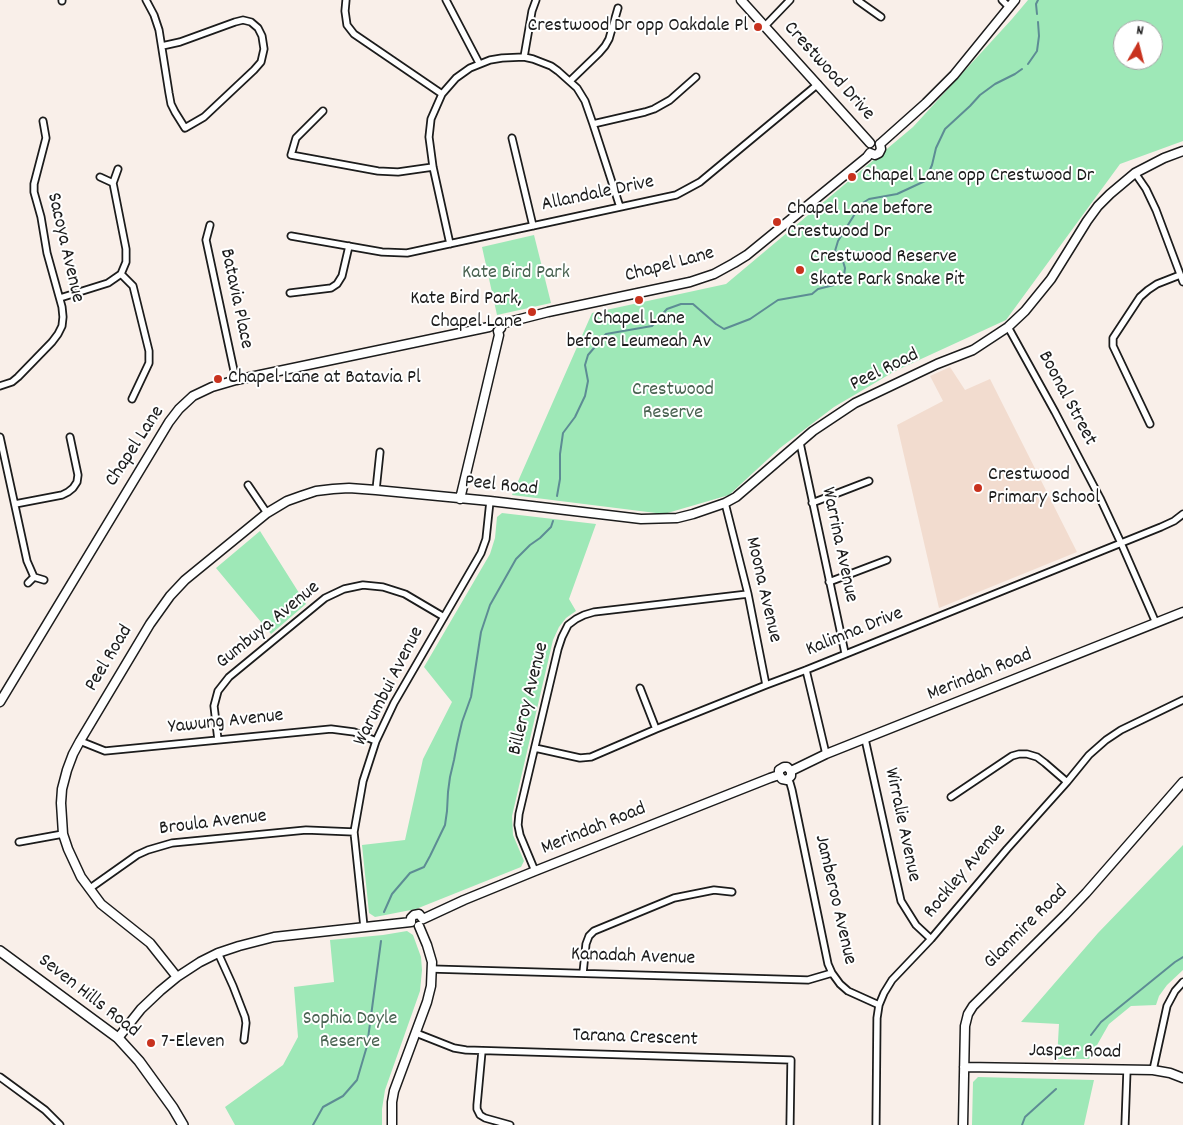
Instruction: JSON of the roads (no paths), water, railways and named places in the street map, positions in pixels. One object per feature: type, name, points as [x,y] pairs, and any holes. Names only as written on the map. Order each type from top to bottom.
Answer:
[{"type":"main road","name":"Seven Hills Road","points":[[0,950],[118,1038],[150,1076],[183,1125]]},
{"type":"street","points":[[146,0],[157,22],[171,104],[185,128],[204,117],[258,66],[264,53],[264,43],[258,28],[254,24],[243,20],[180,42],[162,46]]},
{"type":"street","points":[[346,0],[345,11],[348,25],[354,34],[442,94]]},
{"type":"street","points":[[446,0],[479,63]]},
{"type":"street","points":[[524,57],[532,11],[536,0]]},
{"type":"street","name":"Crestwood Drive","points":[[741,0],[870,143]]},
{"type":"street","points":[[765,26],[790,0]]},
{"type":"street","points":[[857,0],[881,17]]},
{"type":"street","points":[[1002,0],[1009,7]]},
{"type":"street","points":[[880,144],[954,75],[1015,0]]},
{"type":"street","points":[[570,81],[605,46],[609,39],[618,8]]},
{"type":"street","points":[[450,244],[433,167],[429,137],[431,119],[442,94],[456,78],[479,63],[490,60],[524,57],[551,66],[570,81],[581,94],[593,124],[620,207]]},
{"type":"street","points":[[593,124],[654,109],[670,100],[696,77]]},
{"type":"street","name":"Allandale Drive","points":[[291,236],[382,252],[407,253],[676,195],[700,182],[818,84]]},
{"type":"street","points":[[323,111],[296,138],[291,155],[378,171],[398,172],[433,167]]},
{"type":"street","name":"Sacoya Avenue","points":[[0,386],[12,382],[18,377],[58,334],[62,326],[63,316],[60,298],[46,248],[41,217],[34,192],[34,184],[46,138],[44,121]]},
{"type":"street","points":[[512,138],[533,226]]},
{"type":"street","points":[[875,141],[880,144],[881,149],[879,153],[874,155],[870,153],[868,148],[870,143],[875,141]]},
{"type":"street","name":"Peel Road","points":[[177,977],[150,943],[101,904],[89,889],[74,865],[63,834],[61,803],[62,789],[67,770],[80,741],[150,624],[170,596],[185,580],[267,513],[287,501],[316,491],[332,488],[460,498],[641,520],[677,518],[725,503],[736,496],[813,431],[855,403],[937,364],[973,350],[1008,327],[1051,279],[1098,206],[1135,173],[1183,150]]},
{"type":"street","name":"Chapel Lane","points":[[0,702],[169,422],[193,396],[212,387],[236,380],[490,327],[492,331],[558,310],[690,282],[714,274],[747,254],[870,153]]},
{"type":"street","points":[[60,298],[108,283],[121,274],[126,262],[126,249],[113,184],[118,169]]},
{"type":"street","points":[[1135,173],[1146,189],[1156,210],[1183,282]]},
{"type":"street","points":[[100,177],[113,184]]},
{"type":"street","name":"Batavia Place","points":[[210,225],[206,240],[236,380]]},
{"type":"street","points":[[290,293],[331,288],[337,284],[342,276],[349,246]]},
{"type":"street","points":[[121,274],[134,286],[149,351],[149,362],[132,399]]},
{"type":"street","points":[[1150,424],[1113,346],[1113,338],[1140,297],[1157,284],[1180,275]]},
{"type":"street","name":"Boonal Street","points":[[1008,327],[1100,498],[1156,623]]},
{"type":"street","points":[[460,498],[500,328]]},
{"type":"street","points":[[0,437],[27,561],[34,577],[44,580]]},
{"type":"street","points":[[15,504],[62,495],[74,488],[78,475],[70,437]]},
{"type":"street","name":"Warrina Avenue","points":[[800,443],[845,653]]},
{"type":"street","points":[[376,490],[380,452]]},
{"type":"street","points":[[812,503],[869,481]]},
{"type":"street","points":[[248,485],[267,513]]},
{"type":"street","name":"Warumbui Avenue","points":[[364,927],[354,832],[363,782],[376,741],[394,703],[484,546],[490,502]]},
{"type":"street","name":"Moona Avenue","points":[[725,503],[748,594],[766,685]]},
{"type":"street","name":"Kalimna Drive","points":[[534,748],[580,758],[591,757],[656,729],[1161,527],[1183,514]]},
{"type":"street","points":[[829,582],[887,560]]},
{"type":"street","points":[[28,583],[34,577]]},
{"type":"street","name":"Gumbuya Avenue","points":[[218,740],[214,706],[218,691],[229,677],[325,598],[344,589],[363,585],[384,587],[405,594],[444,617]]},
{"type":"street","name":"Billeroy Avenue","points":[[536,871],[520,835],[518,825],[519,814],[558,649],[568,625],[584,615],[594,612],[748,594]]},
{"type":"street","name":"Merindah Road","points":[[791,771],[826,754],[1183,612]]},
{"type":"street","points":[[806,670],[826,754]]},
{"type":"street","points":[[640,688],[656,729]]},
{"type":"street","name":"Rockley Avenue","points":[[876,1125],[877,1018],[879,1004],[892,980],[931,938],[1089,755],[1121,730],[1183,700]]},
{"type":"street","name":"Yawung Avenue","points":[[80,741],[105,751],[331,729],[354,732],[376,741]]},
{"type":"street","name":"Wirralie Avenue","points":[[865,739],[901,901],[916,925],[931,938]]},
{"type":"street","points":[[952,797],[1012,756],[1019,754],[1037,756],[1067,782]]},
{"type":"street","points":[[787,767],[791,771],[791,776],[787,780],[782,779],[779,775],[782,768],[787,767]]},
{"type":"street","name":"Merindah Road","points":[[423,918],[456,903],[779,775]]},
{"type":"street","name":"Jamberoo Avenue","points":[[787,780],[792,790],[828,964],[840,984],[848,991],[879,1004]]},
{"type":"street","name":"Glanmire Road","points":[[963,1125],[965,1026],[968,1014],[973,1006],[1086,893],[1183,782]]},
{"type":"street","name":"Broula Avenue","points":[[89,889],[137,855],[172,843],[306,830],[354,832]]},
{"type":"street","points":[[19,842],[63,834]]},
{"type":"street","points":[[583,973],[586,944],[589,936],[594,931],[674,898],[714,890],[732,892]]},
{"type":"street","points":[[411,922],[413,916],[416,914],[420,915],[423,918],[423,922],[419,926]]},
{"type":"street","points":[[118,1038],[141,1009],[160,991],[177,977],[218,953],[274,937],[411,922],[413,925],[419,926]]},
{"type":"street","points":[[392,1125],[394,1091],[430,994],[432,962],[419,926]]},
{"type":"street","points":[[218,953],[245,1017],[244,1040]]},
{"type":"street","name":"Kanadah Avenue","points":[[432,969],[808,980],[832,973]]},
{"type":"street","points":[[1153,1070],[1167,1006],[1183,982]]},
{"type":"street","name":"Tarana Crescent","points":[[416,1033],[454,1048],[466,1050],[791,1060],[790,1125]]},
{"type":"street","points":[[482,1051],[477,1109],[480,1115],[485,1118],[510,1125]]},
{"type":"street","name":"Jasper Road","points":[[964,1067],[1153,1070],[1183,1078]]},
{"type":"street","points":[[1125,1125],[1128,1070]]},
{"type":"street","points":[[0,1077],[45,1110],[60,1125]]},
{"type":"waterway","points":[[1037,14],[1036,4],[1038,0]]},
{"type":"waterway","points":[[1028,64],[1037,51],[1038,22]]},
{"type":"waterway","points":[[557,496],[563,433],[575,417],[585,396],[588,381],[585,365],[588,355],[606,334],[652,326],[667,309],[681,304],[693,304],[724,329],[750,319],[778,300],[812,294],[818,289],[838,284],[844,275],[845,268],[842,258],[835,251],[838,241],[861,204],[869,199],[897,194],[925,181],[932,165],[936,148],[945,129],[980,95],[1022,69]]},
{"type":"waterway","points":[[384,912],[392,894],[410,873],[424,867],[445,825],[450,777],[462,722],[471,697],[481,632],[490,605],[516,559],[551,527],[553,521]]},
{"type":"waterway","points":[[313,1125],[323,1107],[343,1096],[357,1080],[367,1046],[381,941]]},
{"type":"waterway","points":[[1091,1035],[1101,1022],[1183,957]]},
{"type":"waterway","points":[[1022,1125],[1025,1117],[1056,1089]]},
{"type":"place","name":"Crestwood Dr opp Oakdale Pl","points":[[758,27]]},
{"type":"place","name":"Chapel Lane opp Crestwood Dr","points":[[852,177]]},
{"type":"place","name":"Chapel Lane before Crestwood Dr","points":[[777,222]]},
{"type":"place","name":"Crestwood Reserve Skate Park Snake Pit","points":[[800,270]]},
{"type":"place","name":"Chapel Lane before Leumeah Av","points":[[639,300]]},
{"type":"place","name":"Kate Bird Park, Chapel Lane","points":[[532,312]]},
{"type":"place","name":"Chapel Lane at Batavia Pl","points":[[218,379]]},
{"type":"place","name":"Crestwood Primary School","points":[[978,488]]},
{"type":"place","name":"7-Eleven","points":[[151,1043]]},
{"type":"park label","name":"Kate Bird Park","points":[[516,274]]},
{"type":"park label","name":"Crestwood Reserve","points":[[673,402]]},
{"type":"park label","name":"Sophia Doyle Reserve","points":[[350,1032]]}]
